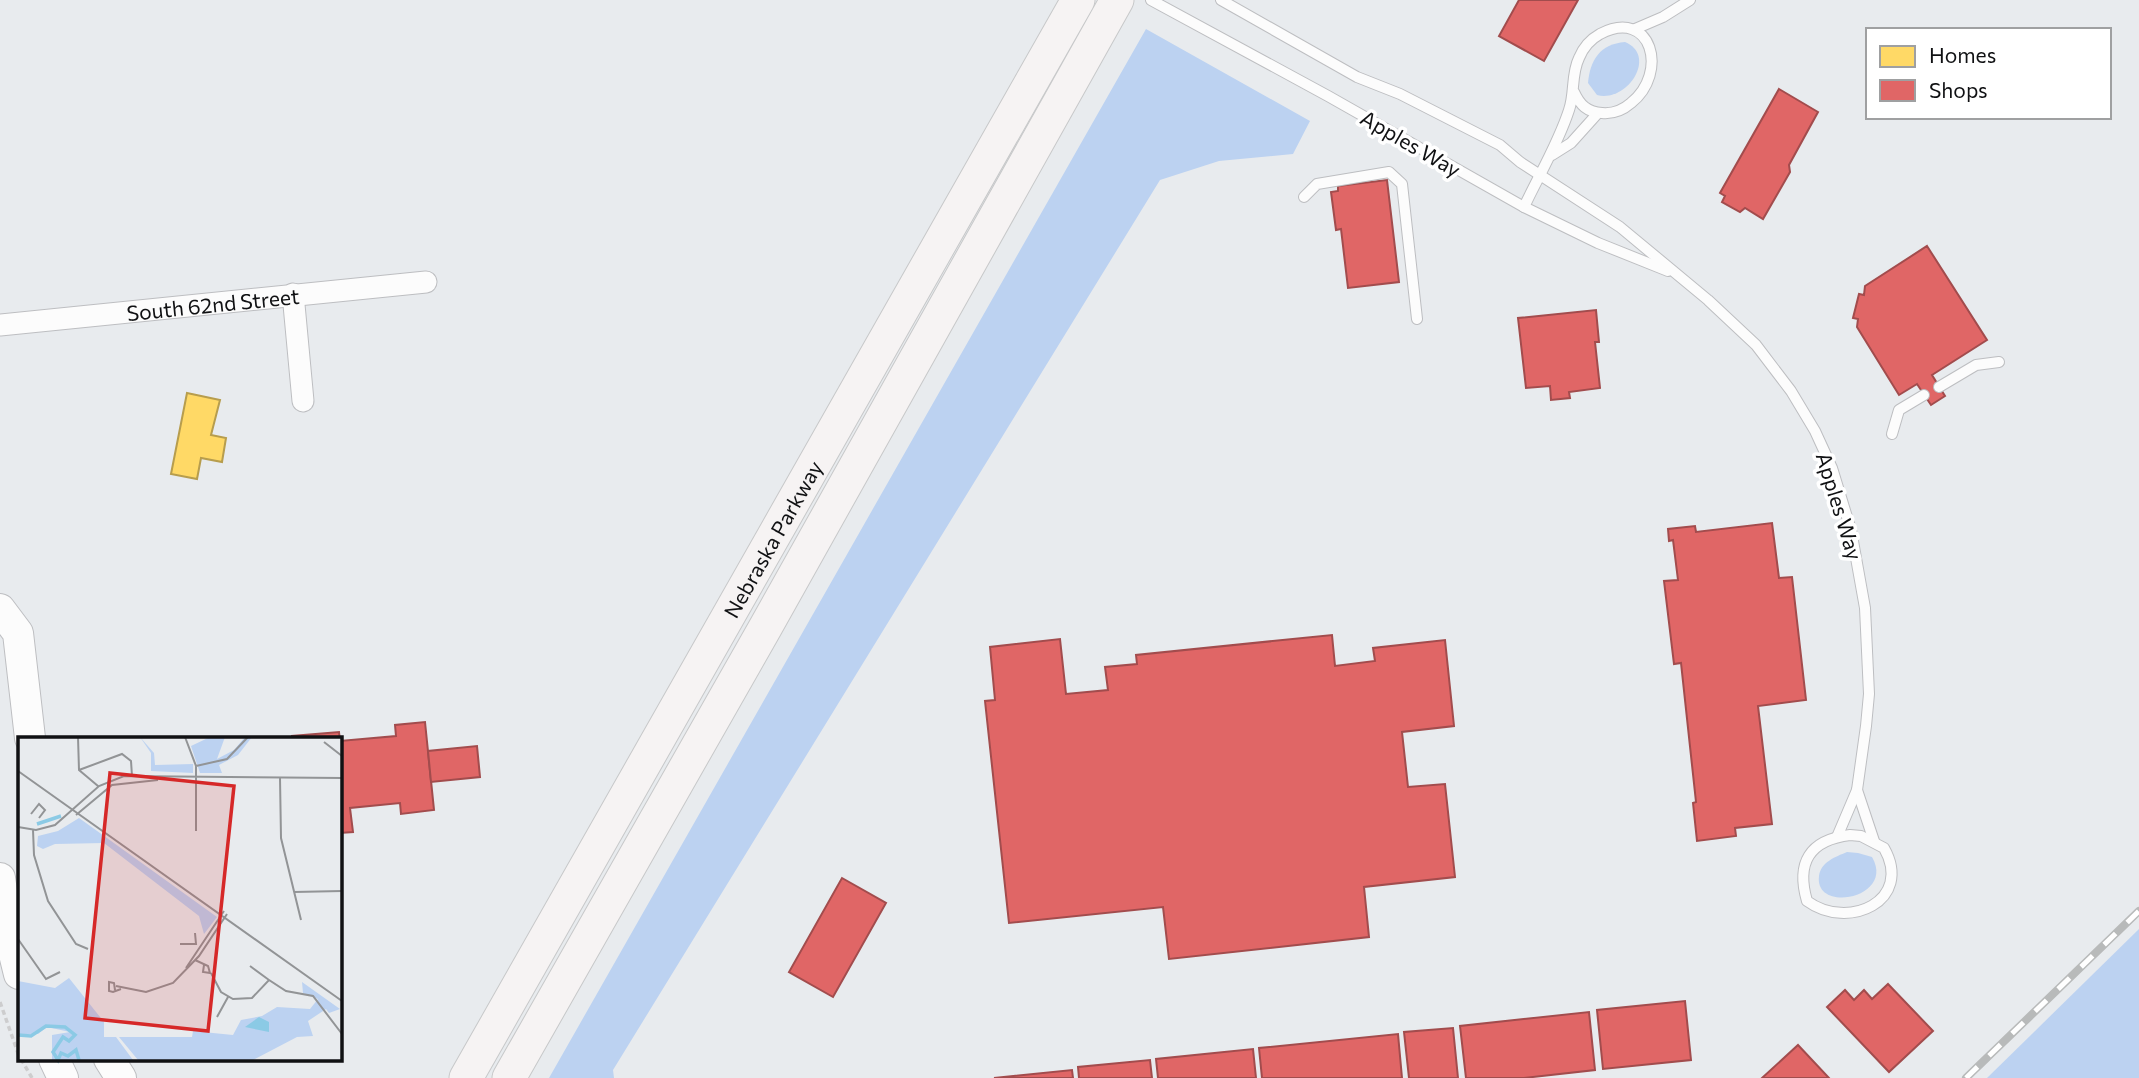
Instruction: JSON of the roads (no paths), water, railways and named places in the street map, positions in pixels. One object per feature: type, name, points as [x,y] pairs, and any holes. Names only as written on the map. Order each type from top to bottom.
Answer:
[{"type":"main road","name":"Nebraska Parkway","points":[[466,1078],[1078,0]]},
{"type":"main road","name":"Nebraska Parkway","points":[[509,1078],[1117,0]]},
{"type":"main road","points":[[0,609],[18,633],[30,737]]},
{"type":"main road","points":[[3,888],[8,930],[18,970]]},
{"type":"main road","points":[[54,1060],[63,1078]]},
{"type":"main road","points":[[110,1060],[121,1078]]},
{"type":"street","name":"South 62nd Street","points":[[0,325],[426,282]]},
{"type":"street","points":[[293,294],[303,401]]},
{"type":"lane","name":"Apples Way","points":[[1151,0],[1524,207],[1598,243],[1677,275]]},
{"type":"lane","name":"Apples Way","points":[[1221,0],[1357,78],[1400,93],[1490,139],[1620,228],[1733,321],[1756,345],[1791,391],[1815,430],[1832,468],[1851,530],[1866,608],[1869,694],[1857,790],[1837,837]]},
{"type":"lane","points":[[1635,29],[1663,17],[1689,1]]},
{"type":"lane","points":[[1524,207],[1552,155],[1574,92],[1575,66],[1588,44],[1608,30],[1621,26],[1635,29],[1642,35],[1651,52],[1652,72],[1642,94],[1626,107],[1608,114],[1586,110],[1574,92]]},
{"type":"lane","points":[[1552,155],[1571,143],[1598,113]]},
{"type":"lane","points":[[1304,197],[1317,184],[1390,172],[1402,184],[1417,318]]},
{"type":"lane","points":[[1939,387],[1976,365],[1999,362]]},
{"type":"lane","points":[[1892,433],[1899,410],[1924,395]]},
{"type":"lane","name":"Apples Way","points":[[1857,790],[1874,841]]},
{"type":"lane","points":[[1861,836],[1874,841],[1884,848],[1893,870],[1888,889],[1872,905],[1850,914],[1819,909],[1807,901],[1802,881],[1802,866],[1810,854],[1837,837],[1861,836]]},
{"type":"railway","points":[[1966,1078],[2139,911]]}]
